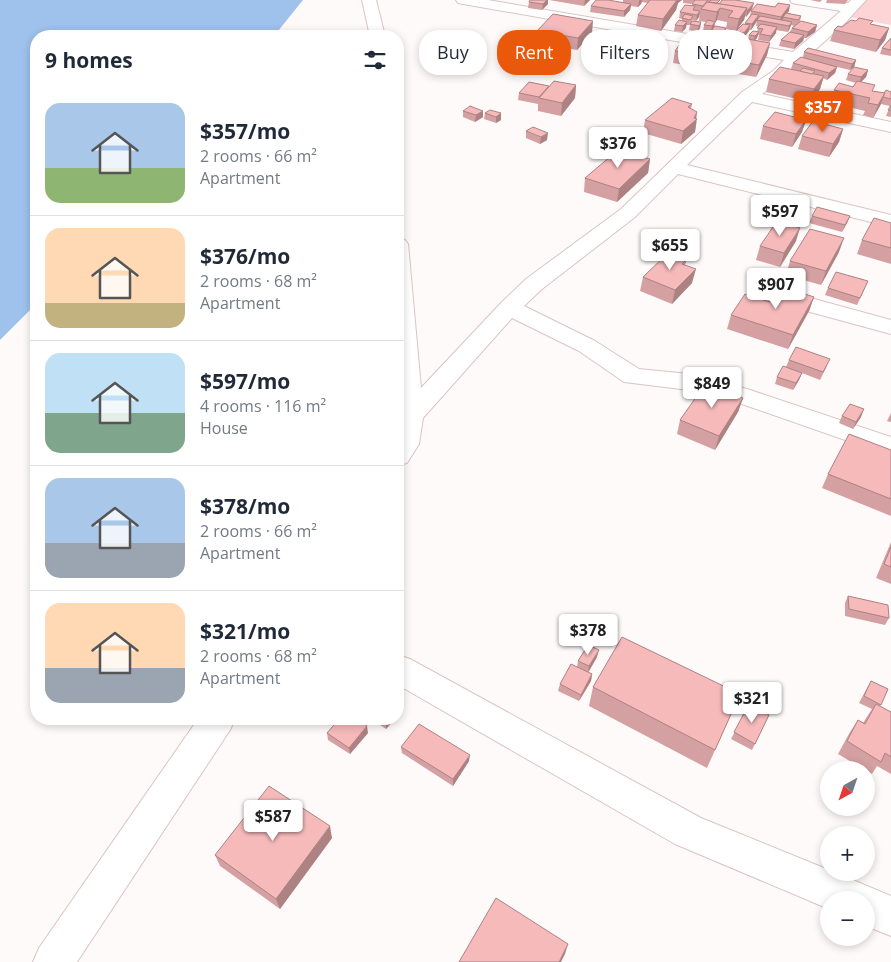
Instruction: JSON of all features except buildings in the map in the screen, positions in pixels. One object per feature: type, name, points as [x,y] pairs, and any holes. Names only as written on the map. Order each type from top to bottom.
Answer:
[{"type":"street","points":[[369,0],[376,30]]},
{"type":"street","points":[[463,0],[796,57]]},
{"type":"street","points":[[797,0],[851,13]]},
{"type":"street","points":[[410,416],[509,308],[534,284],[628,213],[748,96],[779,74],[796,57],[851,13]]},
{"type":"street","points":[[748,96],[891,128]]},
{"type":"street","points":[[674,167],[891,221]]},
{"type":"street","points":[[807,304],[891,327]]},
{"type":"street","points":[[509,308],[587,346],[633,376],[689,382],[747,397],[891,447]]},
{"type":"street","points":[[404,312],[410,416],[404,447]]},
{"type":"street","points":[[404,672],[688,831],[831,891]]},
{"type":"street","points":[[61,959],[214,725]]},
{"type":"street","points":[[875,910],[891,916]]},
{"type":"shaded area","points":[[865,0],[891,0],[891,25],[848,17]]},
{"type":"water","points":[[0,0],[303,0],[279,30],[30,30],[30,310],[0,340]]}]
